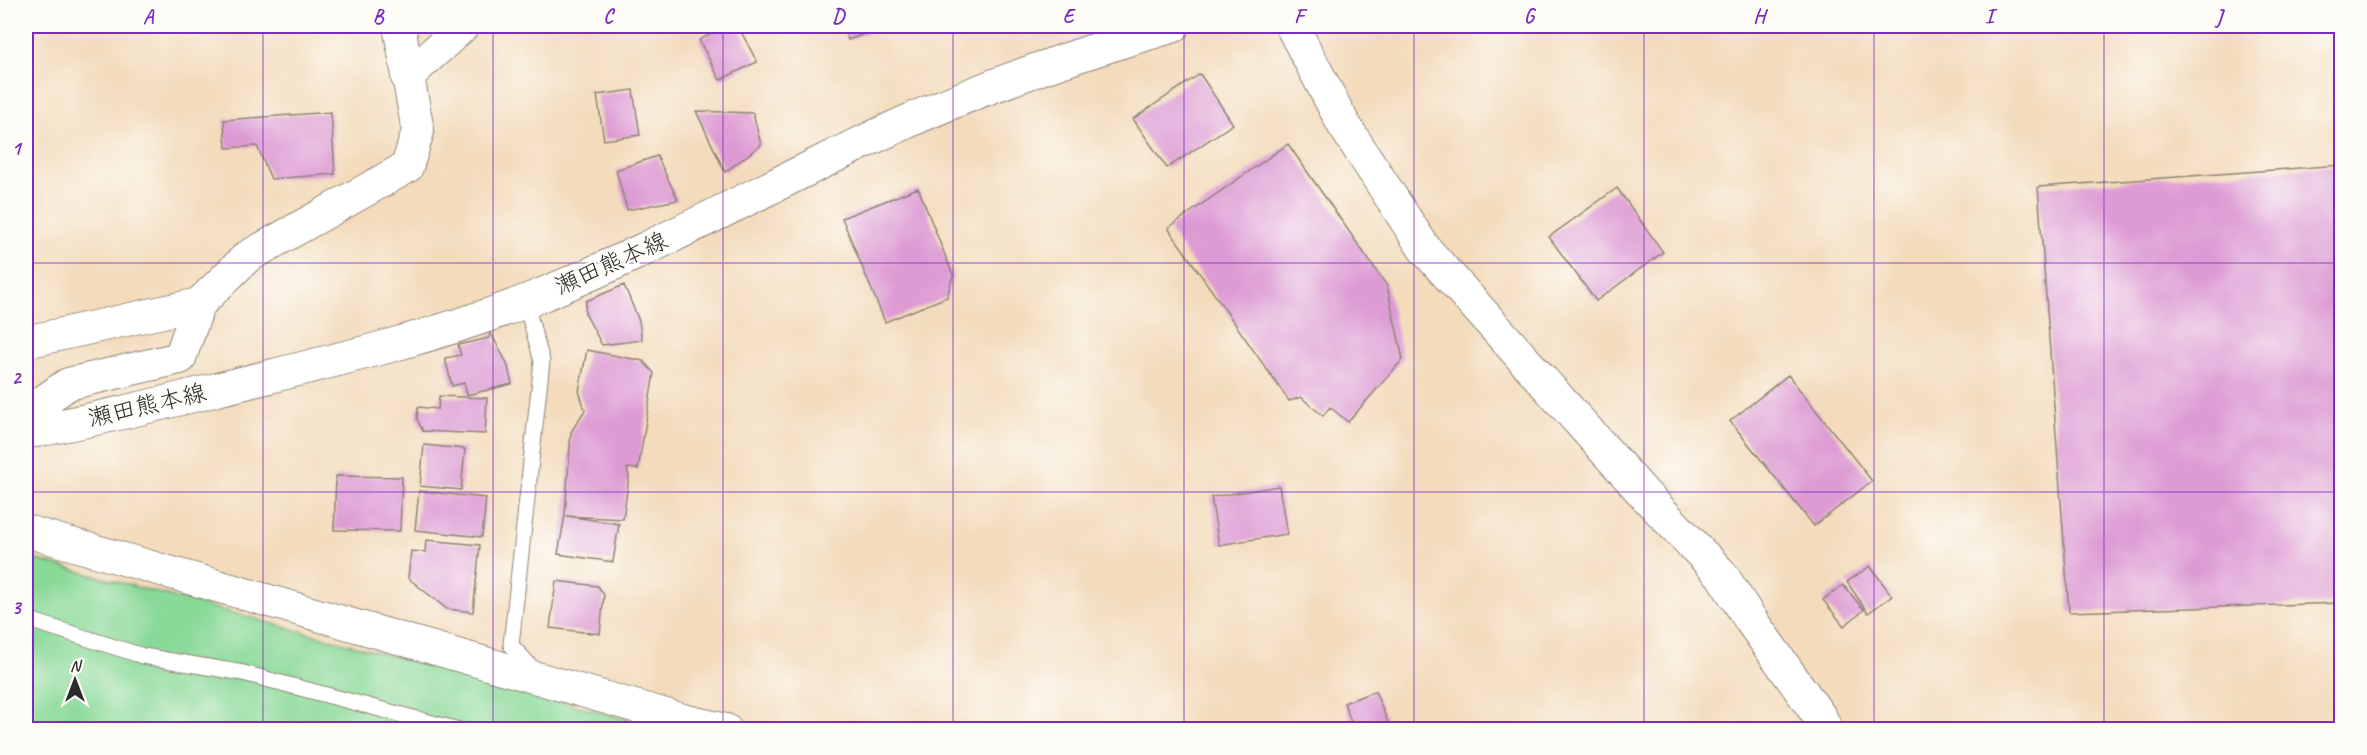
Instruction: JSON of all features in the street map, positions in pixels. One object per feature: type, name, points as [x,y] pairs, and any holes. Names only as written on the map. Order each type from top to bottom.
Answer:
[{"type":"main road","name":"瀬田熊本線","points":[[31,431],[210,391],[425,337],[525,301],[673,236],[893,128],[1004,82],[1119,41],[1173,26]]},
{"type":"main road","points":[[1292,26],[1344,125],[1424,248],[1646,496],[1721,574],[1826,729]]},
{"type":"street","points":[[31,431],[41,403],[68,384],[180,358],[199,304],[247,257],[406,167],[418,131],[399,26]]},
{"type":"street","points":[[408,77],[463,26]]},
{"type":"street","points":[[26,342],[199,304]]},
{"type":"street","points":[[26,531],[683,720],[726,729]]},
{"type":"lane","points":[[525,301],[542,361],[510,645],[542,679]]},
{"type":"lane","points":[[26,619],[143,656],[243,674],[459,729]]},
{"type":"green space","points":[[26,557],[663,729],[26,729]]},
{"type":"building","points":[[727,26],[738,26],[757,62],[720,80],[699,40]]},
{"type":"building","points":[[843,26],[886,26],[848,40]]},
{"type":"building","points":[[1200,74],[1233,124],[1167,168],[1133,119]]},
{"type":"building","points":[[633,90],[640,135],[604,140],[597,95]]},
{"type":"building","points":[[696,111],[753,113],[761,145],[725,172]]},
{"type":"building","points":[[331,112],[335,174],[271,179],[257,146],[226,148],[224,120]]},
{"type":"building","points":[[1288,144],[1387,286],[1403,359],[1348,422],[1330,407],[1323,416],[1301,397],[1289,401],[1168,228]]},
{"type":"building","points":[[657,156],[678,200],[627,210],[616,170]]},
{"type":"building","points":[[2342,165],[2342,603],[2069,612],[2038,187]]},
{"type":"building","points":[[918,188],[953,275],[947,297],[885,322],[842,218]]},
{"type":"building","points":[[1617,188],[1663,252],[1596,301],[1549,237]]},
{"type":"building","points":[[624,285],[639,321],[642,340],[602,345],[585,313],[586,301]]},
{"type":"building","points":[[490,332],[507,363],[512,384],[467,395],[464,383],[452,386],[445,358],[461,355],[458,345],[489,338]]},
{"type":"building","points":[[587,350],[643,361],[654,373],[638,469],[627,468],[629,477],[623,519],[567,516],[619,524],[613,562],[558,554],[565,515],[571,432],[585,410],[579,391]]},
{"type":"building","points":[[1788,375],[1872,481],[1814,526],[1730,421]]},
{"type":"building","points":[[439,396],[487,398],[485,434],[423,431],[417,419],[418,407],[438,409]]},
{"type":"building","points":[[424,445],[465,449],[461,490],[420,486]]},
{"type":"building","points":[[336,476],[402,477],[400,531],[334,530]]},
{"type":"building","points":[[1279,486],[1287,534],[1219,545],[1211,497]]},
{"type":"building","points":[[419,491],[486,498],[482,537],[415,530]]},
{"type":"building","points":[[426,540],[480,545],[473,612],[447,609],[408,578],[411,551],[425,552]]},
{"type":"building","points":[[1870,566],[1892,596],[1868,613],[1847,582]]},
{"type":"building","points":[[556,581],[598,586],[604,595],[600,634],[550,628]]},
{"type":"building","points":[[1843,585],[1864,610],[1844,626],[1823,600]]},
{"type":"building","points":[[1375,691],[1389,725],[1378,730],[1354,730],[1344,703]]}]
